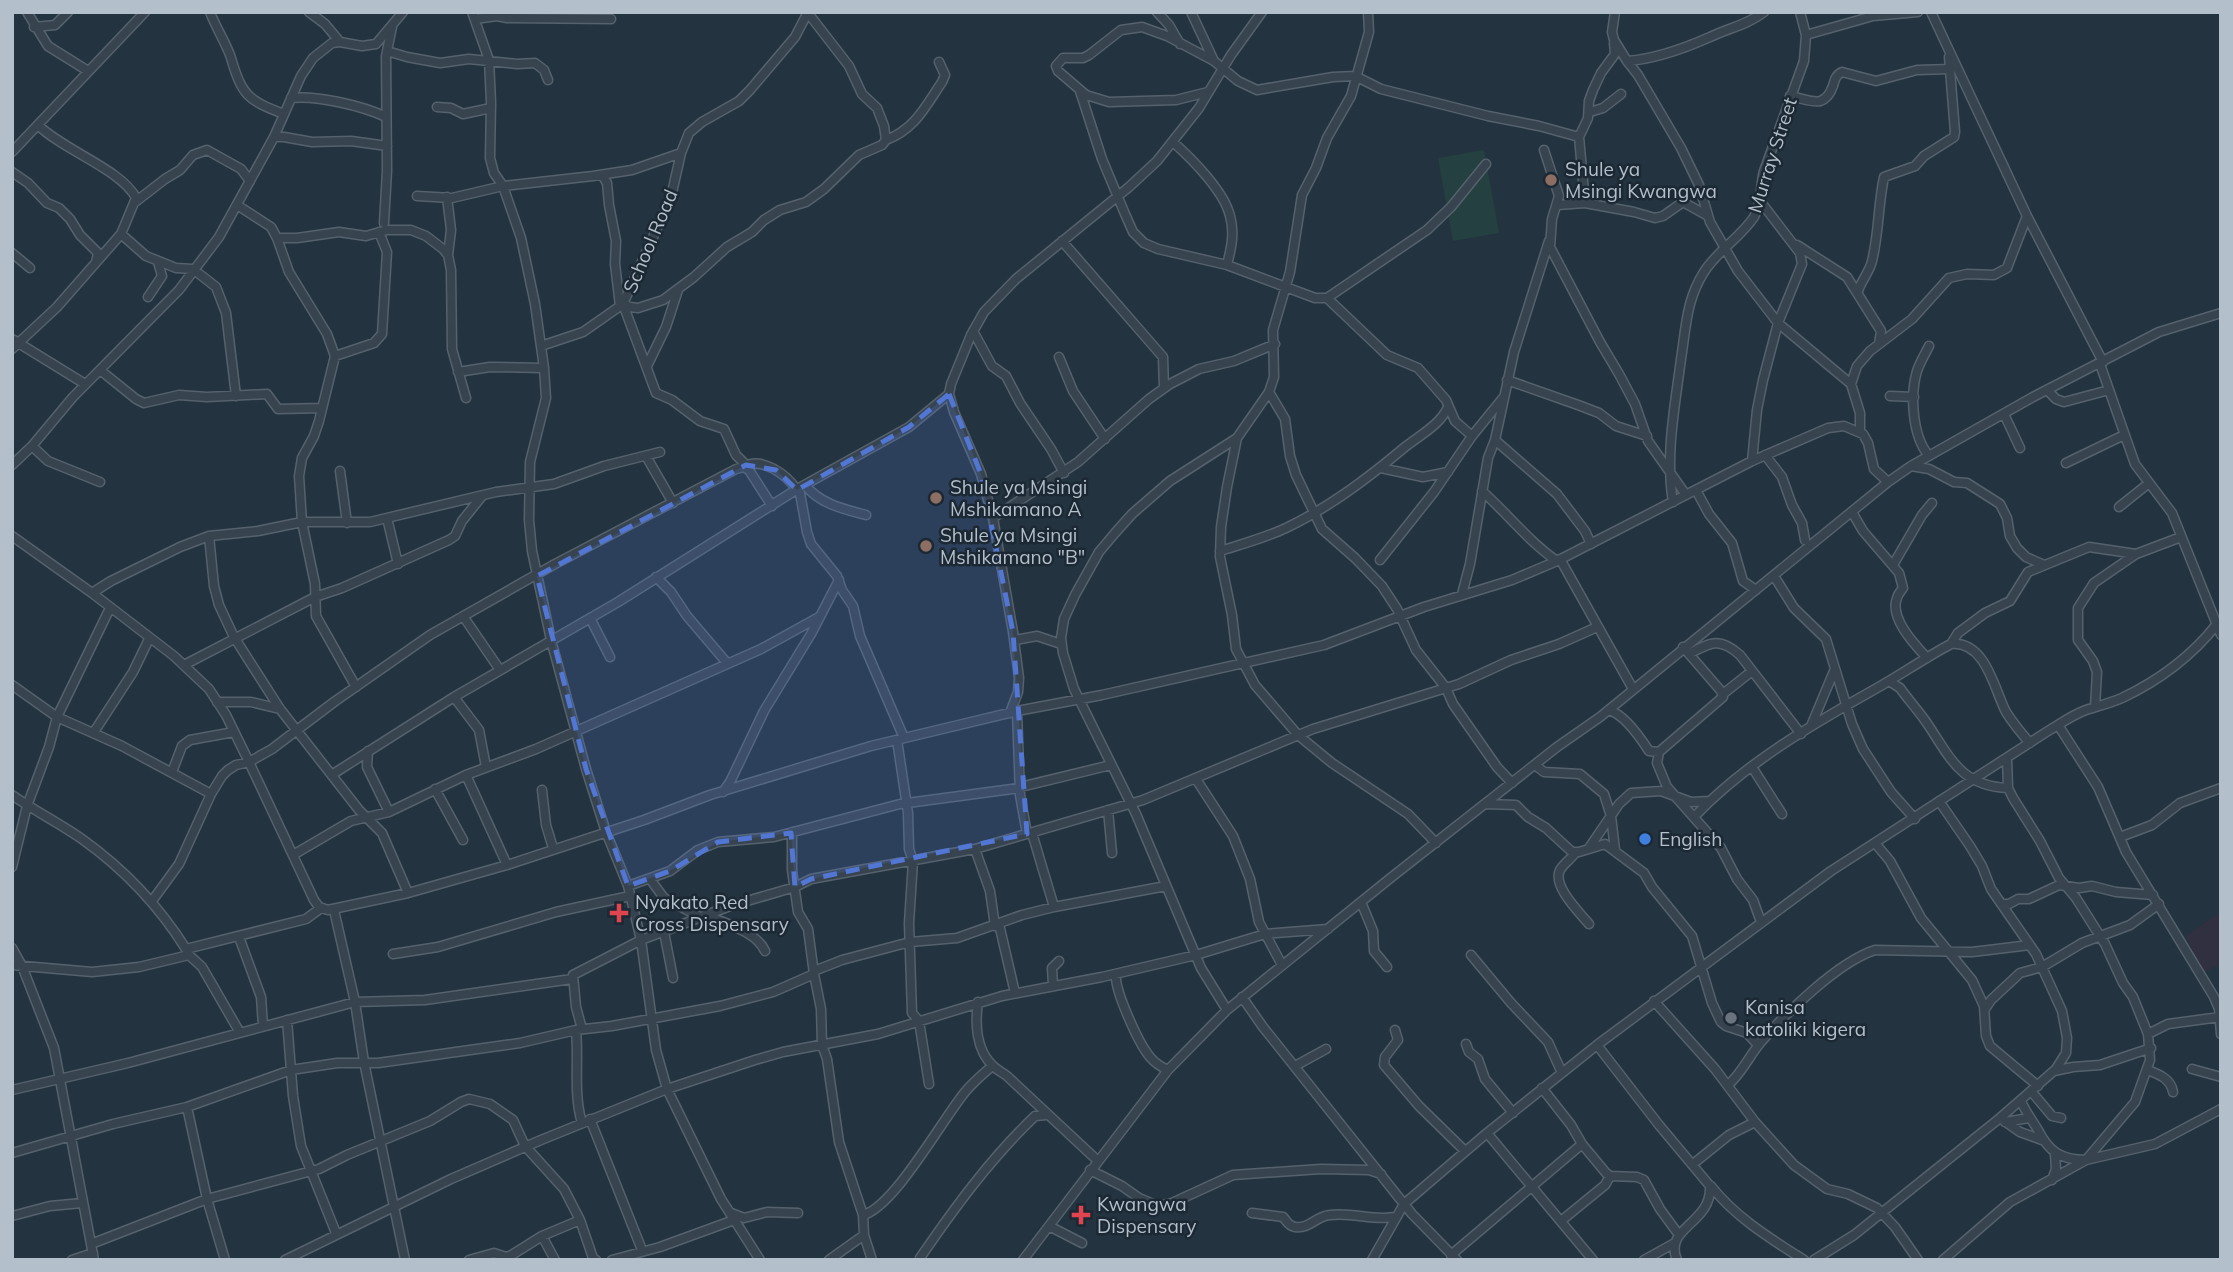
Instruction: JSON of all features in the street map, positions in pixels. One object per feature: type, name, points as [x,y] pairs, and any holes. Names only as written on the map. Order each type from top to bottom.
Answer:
[{"type":"street","points":[[27,12],[48,46],[88,71]]},
{"type":"street","points":[[34,27],[56,25],[68,12]]},
{"type":"street","points":[[12,152],[145,12]]},
{"type":"street","points":[[210,12],[243,90],[253,100],[284,114]]},
{"type":"street","points":[[309,12],[325,24],[340,41]]},
{"type":"street","points":[[12,466],[85,384],[179,290],[219,237],[274,137],[301,76],[313,58],[326,46],[340,41],[362,46],[372,45],[392,27],[403,12]]},
{"type":"street","points":[[808,12],[849,66],[862,94],[877,108],[886,140]]},
{"type":"street","name":"School Road","points":[[541,346],[583,332],[621,305],[671,197],[681,153],[689,133],[739,101],[750,90],[795,37],[808,12]]},
{"type":"street","points":[[1157,12],[1170,25],[1180,44]]},
{"type":"street","points":[[1191,12],[1214,61]]},
{"type":"street","points":[[333,774],[454,697],[590,618],[800,488],[909,426],[949,394],[973,331],[984,312],[1002,292],[1148,170],[1173,142],[1262,12]]},
{"type":"street","points":[[1368,12],[1369,32],[1351,96],[1327,138],[1302,195],[1286,288],[1274,323],[1274,377],[1269,392],[1237,438],[1227,487],[1220,551],[1236,649],[1255,685],[1298,735],[1332,763],[1408,814],[1436,843]]},
{"type":"street","points":[[1585,203],[1578,137],[1590,112],[1589,103],[1593,90],[1615,54],[1612,32],[1615,12]]},
{"type":"street","points":[[1627,61],[1697,44],[1750,23],[1764,12]]},
{"type":"street","name":"Murray Street","points":[[1669,471],[1687,310],[1703,274],[1754,216],[1760,201],[1760,186],[1804,61],[1806,34],[1800,12]]},
{"type":"street","points":[[1806,34],[1873,16],[1917,12]]},
{"type":"street","points":[[1931,12],[2027,216],[2101,363],[2135,464],[2168,506],[2221,635]]},
{"type":"street","points":[[611,19],[474,16],[489,60],[489,158],[494,173],[503,186],[526,258],[544,368],[546,398],[534,438],[529,520],[537,576],[551,639],[586,769],[628,886],[641,940],[656,1050],[667,1089],[713,1183],[760,1260]]},
{"type":"street","points":[[384,223],[387,51],[392,27]]},
{"type":"street","points":[[1208,92],[1176,100],[1110,102],[1093,98],[1079,89],[1058,71],[1056,64],[1067,57],[1083,58],[1107,43],[1121,30],[1136,27],[1148,29],[1214,61],[1238,81],[1257,90],[1333,77],[1355,76],[1381,89],[1578,137]]},
{"type":"street","points":[[1614,40],[1681,148],[1699,185],[1708,216],[1748,287],[1778,323],[1851,384],[1860,414],[1860,432]]},
{"type":"street","points":[[387,51],[440,63],[463,59],[536,63],[544,70],[548,80]]},
{"type":"street","points":[[1858,291],[1872,263],[1884,177],[1915,166],[1924,156],[1954,137],[1948,51]]},
{"type":"street","points":[[621,305],[650,306],[663,300],[764,220],[780,210],[806,202],[824,189],[857,157],[902,134],[912,125],[942,82],[945,75],[939,62]]},
{"type":"street","points":[[1790,96],[1817,102],[1825,101],[1829,98],[1839,72],[1876,81],[1917,70],[1950,69]]},
{"type":"street","points":[[1079,89],[1118,197],[1133,232],[1144,243],[1158,249],[1227,265],[1315,298],[1327,298],[1427,230],[1451,207],[1486,164]]},
{"type":"street","points":[[1590,112],[1603,108],[1621,94]]},
{"type":"street","points":[[291,99],[305,97],[325,100],[386,117]]},
{"type":"street","points":[[437,107],[451,107],[463,114],[491,108]]},
{"type":"street","points":[[38,125],[48,135],[119,179],[134,194],[134,203],[121,234],[47,318],[14,344],[85,384]]},
{"type":"street","points":[[274,137],[284,136],[312,142],[351,141],[387,146]]},
{"type":"street","points":[[1173,142],[1196,165],[1230,213],[1233,243],[1227,265]]},
{"type":"street","points":[[134,203],[165,178],[180,170],[193,155],[202,150],[207,150],[241,169],[250,181]]},
{"type":"street","points":[[1462,594],[1470,564],[1488,458],[1495,440],[1507,380],[1558,205],[1557,190],[1544,150]]},
{"type":"street","points":[[417,196],[447,197],[503,186],[602,175],[632,170],[681,153]]},
{"type":"street","points":[[12,172],[29,183],[46,202],[59,208],[72,220],[80,235],[98,253],[96,262]]},
{"type":"street","points":[[602,175],[607,183],[608,205],[615,236],[615,264],[621,305],[647,366],[650,382],[656,393],[671,400],[700,422],[724,429],[736,455],[772,506]]},
{"type":"street","points":[[447,197],[451,230],[448,256],[452,349],[467,398]]},
{"type":"street","points":[[1752,461],[1757,410],[1778,323],[1801,268],[1800,253],[1760,201]]},
{"type":"street","points":[[1558,205],[1585,203],[1656,218],[1683,202],[1708,216]]},
{"type":"street","points":[[237,205],[264,221],[277,238],[289,272],[327,334],[335,356],[314,436],[299,467],[302,522],[312,564],[314,608],[320,627],[356,687]]},
{"type":"street","points":[[1851,384],[1862,359],[1879,344],[1884,335],[1920,312],[1949,278],[1967,274],[1994,275],[2007,268],[2027,216]]},
{"type":"street","points":[[277,238],[339,232],[366,236],[387,230],[417,232],[441,247],[448,256]]},
{"type":"street","points":[[335,356],[374,344],[382,334],[387,252],[379,232]]},
{"type":"street","points":[[121,234],[146,257],[184,270],[193,269],[212,282],[226,313],[236,396]]},
{"type":"street","points":[[1062,241],[1163,357],[1164,388]]},
{"type":"street","points":[[1549,242],[1549,247],[1619,374],[1647,436],[1686,495]]},
{"type":"street","points":[[1793,242],[1843,274],[1858,291],[1864,307],[1884,335]]},
{"type":"street","points":[[12,253],[30,268]]},
{"type":"street","points":[[1801,268],[1818,259]]},
{"type":"street","points":[[148,297],[162,276],[158,262]]},
{"type":"street","points":[[647,366],[666,327],[678,290]]},
{"type":"street","points":[[1327,298],[1387,355],[1418,368],[1443,397],[1455,421],[1472,436]]},
{"type":"street","points":[[1023,1260],[1168,1070],[1227,1010],[1535,765],[1686,651],[1888,482],[1928,456],[2159,332],[2221,313]]},
{"type":"street","points":[[973,331],[992,366],[1006,376],[1064,473]]},
{"type":"street","points":[[993,518],[1064,473],[1164,388],[1195,371],[1234,361],[1275,344]]},
{"type":"street","points":[[1928,456],[1917,427],[1914,397],[1917,370],[1929,346]]},
{"type":"street","points":[[1059,357],[1073,391],[1105,439]]},
{"type":"street","points":[[458,372],[490,367],[544,368]]},
{"type":"street","points":[[100,370],[136,399],[144,402],[179,395],[268,394],[276,408],[322,408]]},
{"type":"street","points":[[1507,380],[1599,413],[1613,425],[1647,436]]},
{"type":"street","points":[[2048,391],[2064,402],[2109,390]]},
{"type":"street","points":[[1269,392],[1285,419],[1290,456],[1313,514],[1324,533],[1352,555],[1381,585],[1396,607],[1416,650],[1446,688],[1453,704],[1493,761],[1512,783]]},
{"type":"street","points":[[949,394],[962,434],[981,474],[993,518],[1015,640],[1019,678],[1013,712],[1020,787],[1030,833],[1054,907]]},
{"type":"street","points":[[1380,560],[1505,396]]},
{"type":"street","points":[[1890,396],[1914,397]]},
{"type":"street","points":[[1220,551],[1284,529],[1313,514],[1381,468],[1439,420],[1448,407]]},
{"type":"street","points":[[2004,414],[2020,448]]},
{"type":"street","points":[[12,536],[92,593],[184,665],[209,689],[249,762],[305,885],[316,904],[321,908],[334,910],[408,893],[507,865],[723,792],[900,739],[1324,645],[1462,594],[1512,580],[1591,544],[1752,461],[1828,428],[1844,426],[1860,432],[1868,443],[1874,469],[1888,482]]},
{"type":"street","points":[[2066,463],[2124,435]]},
{"type":"street","points":[[1227,1010],[1196,956],[1130,803],[1074,689],[1061,643],[1064,619],[1075,595],[1099,552],[1115,533],[1132,514],[1170,481],[1237,438]]},
{"type":"street","points":[[1495,440],[1557,494],[1571,516],[1585,531],[1591,544]]},
{"type":"street","points":[[32,446],[48,461],[100,482]]},
{"type":"street","points":[[92,593],[111,581],[209,536],[258,531],[302,522],[370,522],[482,496],[566,481],[604,466],[660,452]]},
{"type":"street","points":[[1765,455],[1782,477],[1790,501],[1801,519],[1805,540]]},
{"type":"street","points":[[646,456],[673,503]]},
{"type":"street","points":[[152,901],[179,864],[211,794],[228,770],[249,762],[298,731],[430,635],[555,564],[736,469],[755,464],[776,470],[823,501],[866,515]]},
{"type":"street","points":[[1911,467],[1929,469],[1954,482],[1967,483],[2000,504],[2007,518],[2010,536],[2017,548],[2027,557],[2044,565]]},
{"type":"street","points":[[1381,468],[1423,477],[1448,472]]},
{"type":"street","points":[[340,471],[347,523]]},
{"type":"street","points":[[1669,471],[1673,502]]},
{"type":"street","points":[[2119,507],[2149,483]]},
{"type":"street","points":[[800,488],[811,544],[839,580],[853,606],[860,636],[900,739],[912,860],[912,1013],[919,1021],[929,1084]]},
{"type":"street","points":[[1696,490],[1709,514],[1732,543],[1743,581],[1756,590]]},
{"type":"street","points":[[1482,491],[1505,511],[1535,545],[1558,560],[1633,689]]},
{"type":"street","points":[[184,665],[315,597],[398,564],[453,538],[461,521],[482,496]]},
{"type":"street","points":[[1893,565],[1932,503]]},
{"type":"street","points":[[1852,512],[1863,531],[1899,573],[1903,587],[1896,600],[1897,615],[1927,657]]},
{"type":"street","points":[[387,518],[398,564]]},
{"type":"street","points":[[209,536],[214,586],[219,605],[234,637],[280,709],[382,833],[408,893]]},
{"type":"street","points":[[2095,707],[2097,672],[2093,661],[2078,640],[2078,608],[2094,583],[2136,554],[2181,537]]},
{"type":"street","points":[[1694,817],[1709,801],[1752,767],[1846,704],[1951,644],[1961,631],[1985,613],[2010,601],[2025,574],[2089,547],[2136,554]]},
{"type":"street","points":[[1774,576],[1794,608],[1826,639],[1834,671],[1863,749],[1891,792],[1915,819]]},
{"type":"street","points":[[656,577],[727,663]]},
{"type":"street","points":[[723,792],[764,711],[839,580]]},
{"type":"street","points":[[12,867],[27,806],[57,717],[110,608]]},
{"type":"street","points":[[463,617],[500,670]]},
{"type":"street","points":[[293,855],[351,821],[389,811],[466,775],[512,759],[769,646],[819,617]]},
{"type":"street","points":[[590,618],[610,657]]},
{"type":"street","points":[[1372,1260],[1404,1204],[1542,1088],[1654,1001],[1831,871],[1939,801],[2058,725],[2119,699],[2167,673],[2190,654],[2217,624]]},
{"type":"street","points":[[642,1250],[576,1098],[579,1029],[572,979],[578,971],[641,940],[704,916],[795,887],[811,879],[975,849],[1130,803],[1196,779],[1246,755],[1298,735],[1446,688],[1597,627]]},
{"type":"street","points":[[1015,640],[1037,636],[1061,643]]},
{"type":"street","points":[[94,732],[133,672],[149,639]]},
{"type":"street","points":[[1686,651],[1723,643],[1740,654],[1801,734]]},
{"type":"street","points":[[1951,644],[1969,649],[1986,666],[2007,713],[2030,743]]},
{"type":"street","points":[[1686,651],[1723,694]]},
{"type":"street","points":[[1752,671],[1659,752],[1657,763],[1667,787],[1721,848],[1737,879],[1753,900],[1761,922]]},
{"type":"street","points":[[1810,728],[1834,671]]},
{"type":"street","points":[[1889,681],[1900,688],[1936,740],[1972,780],[2008,788]]},
{"type":"street","points":[[12,685],[57,717],[94,732],[211,794]]},
{"type":"street","points":[[454,697],[479,730],[486,767]]},
{"type":"street","points":[[217,702],[251,702],[280,709]]},
{"type":"street","points":[[1609,709],[1616,712],[1639,734],[1649,751],[1659,752]]},
{"type":"street","points":[[2058,725],[2098,788],[2119,837],[2194,961],[2220,1011],[2221,1034]]},
{"type":"street","points":[[172,772],[182,746],[190,740],[234,732]]},
{"type":"street","points":[[368,751],[367,767],[389,811]]},
{"type":"street","points":[[1943,1260],[2004,1206],[2086,1160],[2135,1102],[2147,1070],[2151,1048],[2133,997],[2123,983],[2101,937],[2065,886],[2008,788],[2007,758]]},
{"type":"street","points":[[628,886],[670,871],[710,844],[774,837],[906,802],[1020,787],[1111,765]]},
{"type":"street","points":[[1535,765],[1544,772],[1583,775],[1605,795],[1611,816],[1615,850]]},
{"type":"street","points":[[1752,767],[1782,814]]},
{"type":"street","points":[[466,775],[507,865]]},
{"type":"street","points":[[1196,779],[1233,836],[1250,878],[1259,922],[1282,965]]},
{"type":"street","points":[[435,789],[463,840]]},
{"type":"street","points":[[2119,837],[2152,825],[2180,803],[2221,789]]},
{"type":"street","points":[[542,790],[546,825],[553,848]]},
{"type":"street","points":[[1589,848],[1621,800],[1631,793],[1661,791],[1691,802],[1709,801]]},
{"type":"street","points":[[12,795],[81,838],[152,901],[188,952],[202,967],[239,1031]]},
{"type":"street","points":[[1814,1260],[1831,1251],[1883,1213],[2003,1120],[2054,1071],[2066,1053],[2067,1038],[2062,1011],[2042,967],[1991,889],[1970,846],[1939,801]]},
{"type":"street","points":[[1486,804],[1516,805],[1526,816],[1575,853]]},
{"type":"street","points":[[1108,810],[1112,853]]},
{"type":"street","points":[[792,832],[792,870],[798,912],[808,929],[821,1009],[822,1045],[827,1059],[839,1142],[863,1215],[864,1235],[872,1260]]},
{"type":"street","points":[[1875,843],[1890,860],[1921,918],[1969,974],[1985,1009],[1985,1030],[1990,1046],[2035,1089],[2052,1116],[2061,1118]]},
{"type":"street","points":[[1589,924],[1568,898],[1559,881],[1560,871],[1575,853],[1603,844],[1644,873],[1652,887],[1692,936],[1712,1003],[1721,1022],[1747,1033],[1758,1045]]},
{"type":"street","points":[[975,849],[990,891],[1015,993]]},
{"type":"street","points":[[650,879],[664,898],[753,935],[761,942],[765,951]]},
{"type":"street","points":[[12,1153],[187,1107],[291,1070],[337,1063],[377,1063],[502,1047],[579,1029],[611,1026],[746,1000],[849,958],[910,942],[957,938],[1054,907],[1166,886]]},
{"type":"street","points":[[2003,904],[2029,899],[2058,886],[2092,886],[2116,892],[2153,895]]},
{"type":"street","points":[[393,954],[438,947],[556,912],[630,896]]},
{"type":"street","points":[[1361,902],[1373,931],[1374,951],[1387,967]]},
{"type":"street","points":[[1985,1009],[2017,976],[2042,967],[2082,943],[2130,925],[2159,904]]},
{"type":"street","points":[[12,965],[92,972],[139,967],[306,919],[321,908]]},
{"type":"street","points":[[334,910],[355,1002],[405,1260]]},
{"type":"street","points":[[285,1260],[336,1233],[525,1146],[667,1089],[783,1052],[878,1034],[978,1002],[1196,956],[1265,934],[1328,929]]},
{"type":"street","points":[[664,932],[673,978]]},
{"type":"street","points":[[239,937],[261,997],[263,1026]]},
{"type":"street","points":[[1728,1085],[1743,1069],[1758,1045],[1821,984],[1855,959],[1875,950],[1978,951],[2030,945]]},
{"type":"street","points":[[12,948],[22,966],[54,1048],[93,1252]]},
{"type":"street","points":[[1471,955],[1548,1042],[1562,1073]]},
{"type":"street","points":[[1054,985],[1052,968],[1059,961]]},
{"type":"street","points":[[1116,974],[1116,986],[1141,1043],[1156,1063],[1168,1070]]},
{"type":"street","points":[[12,1090],[355,1002],[425,1000],[572,979]]},
{"type":"street","points":[[1242,997],[1404,1204],[1454,1257],[1582,1144]]},
{"type":"street","points":[[1654,1001],[1728,1085],[1755,1122],[1806,1175],[1827,1189],[1869,1203],[1883,1213],[1918,1260]]},
{"type":"street","points":[[978,1002],[976,1025],[979,1042],[992,1066],[1007,1076],[1097,1161]]},
{"type":"street","points":[[2148,1034],[2174,1022],[2206,1021],[2220,1011]]},
{"type":"street","points":[[287,1020],[301,1146],[336,1233]]},
{"type":"street","points":[[1395,1030],[1398,1040],[1385,1057],[1384,1065],[1419,1106],[1465,1151]]},
{"type":"street","points":[[1466,1044],[1469,1052],[1478,1059],[1485,1079],[1513,1113]]},
{"type":"street","points":[[1597,1045],[1722,1200],[1749,1223],[1804,1260]]},
{"type":"street","points":[[2054,1071],[2100,1065],[2151,1048]]},
{"type":"street","points":[[1295,1066],[1326,1049]]},
{"type":"street","points":[[863,1215],[874,1211],[896,1189],[965,1091],[992,1066]]},
{"type":"street","points":[[2192,1069],[2221,1077]]},
{"type":"street","points":[[2147,1070],[2166,1080],[2173,1092]]},
{"type":"street","points":[[1542,1088],[1582,1144],[1610,1176],[1637,1177],[1645,1181],[1660,1209],[1679,1235]]},
{"type":"street","points":[[72,1260],[207,1199],[311,1172],[357,1150],[430,1121],[469,1099],[489,1104],[513,1120],[525,1146],[564,1189],[580,1220],[594,1259]]},
{"type":"street","points":[[2021,1101],[2042,1140],[2055,1154],[2086,1160],[2155,1144],[2221,1109]]},
{"type":"street","points":[[187,1107],[207,1199],[225,1260]]},
{"type":"street","points":[[920,1258],[993,1159],[1035,1116],[1046,1115]]},
{"type":"street","points":[[2003,1120],[2029,1118]]},
{"type":"street","points":[[2003,1120],[2020,1132],[2042,1140]]},
{"type":"street","points":[[1693,1164],[1729,1135],[1755,1122]]},
{"type":"street","points":[[1487,1133],[1593,1260]]},
{"type":"street","points":[[2052,1180],[2056,1169],[2055,1154]]},
{"type":"street","points":[[1090,1170],[1122,1186],[1139,1199],[1157,1206],[1171,1203],[1233,1175],[1321,1170],[1369,1170],[1381,1174]]},
{"type":"street","points":[[1561,1221],[1605,1185],[1610,1176]]},
{"type":"street","points":[[1644,1260],[1673,1244],[1696,1220],[1707,1205],[1710,1186]]},
{"type":"street","points":[[12,1216],[50,1206],[82,1203]]},
{"type":"street","points":[[612,1260],[660,1247],[732,1216],[744,1218],[767,1212],[798,1213]]},
{"type":"street","points":[[1252,1213],[1283,1217],[1296,1227],[1307,1226],[1323,1216],[1332,1215],[1363,1215],[1377,1220],[1395,1217]]},
{"type":"street","points":[[469,1260],[494,1253],[510,1256],[542,1236],[580,1220]]},
{"type":"street","points":[[1049,1226],[1082,1243]]},
{"type":"street","points":[[829,1260],[864,1235]]},
{"type":"street","points":[[542,1236],[555,1260]]},
{"type":"street","points":[[1673,1244],[1678,1260]]},
{"type":"highlighted area","points":[[949,394],[981,474],[1013,632],[1027,834],[811,879],[795,887],[791,833],[718,842],[670,871],[628,886],[586,769],[537,576],[746,465],[776,470],[797,490],[909,427]]},
{"type":"shaded area","points":[[2221,912],[2221,963],[2203,974],[2186,936]]},
{"type":"green space","points":[[1484,150],[1499,233],[1453,241],[1438,158]]},
{"type":"place","name":"Shule ya Msingi Kwangwa","points":[[1551,180]]},
{"type":"place","name":"Shule ya Msingi Mshikamano A","points":[[936,498]]},
{"type":"place","name":"Shule ya Msingi Mshikamano \"B\"","points":[[926,546]]},
{"type":"place","name":"English","points":[[1645,839]]},
{"type":"place","name":"Nyakato Red Cross Dispensary","points":[[619,913]]},
{"type":"place","name":"Kanisa katoliki kigera","points":[[1731,1018]]},
{"type":"place","name":"Kwangwa Dispensary","points":[[1081,1215]]}]
